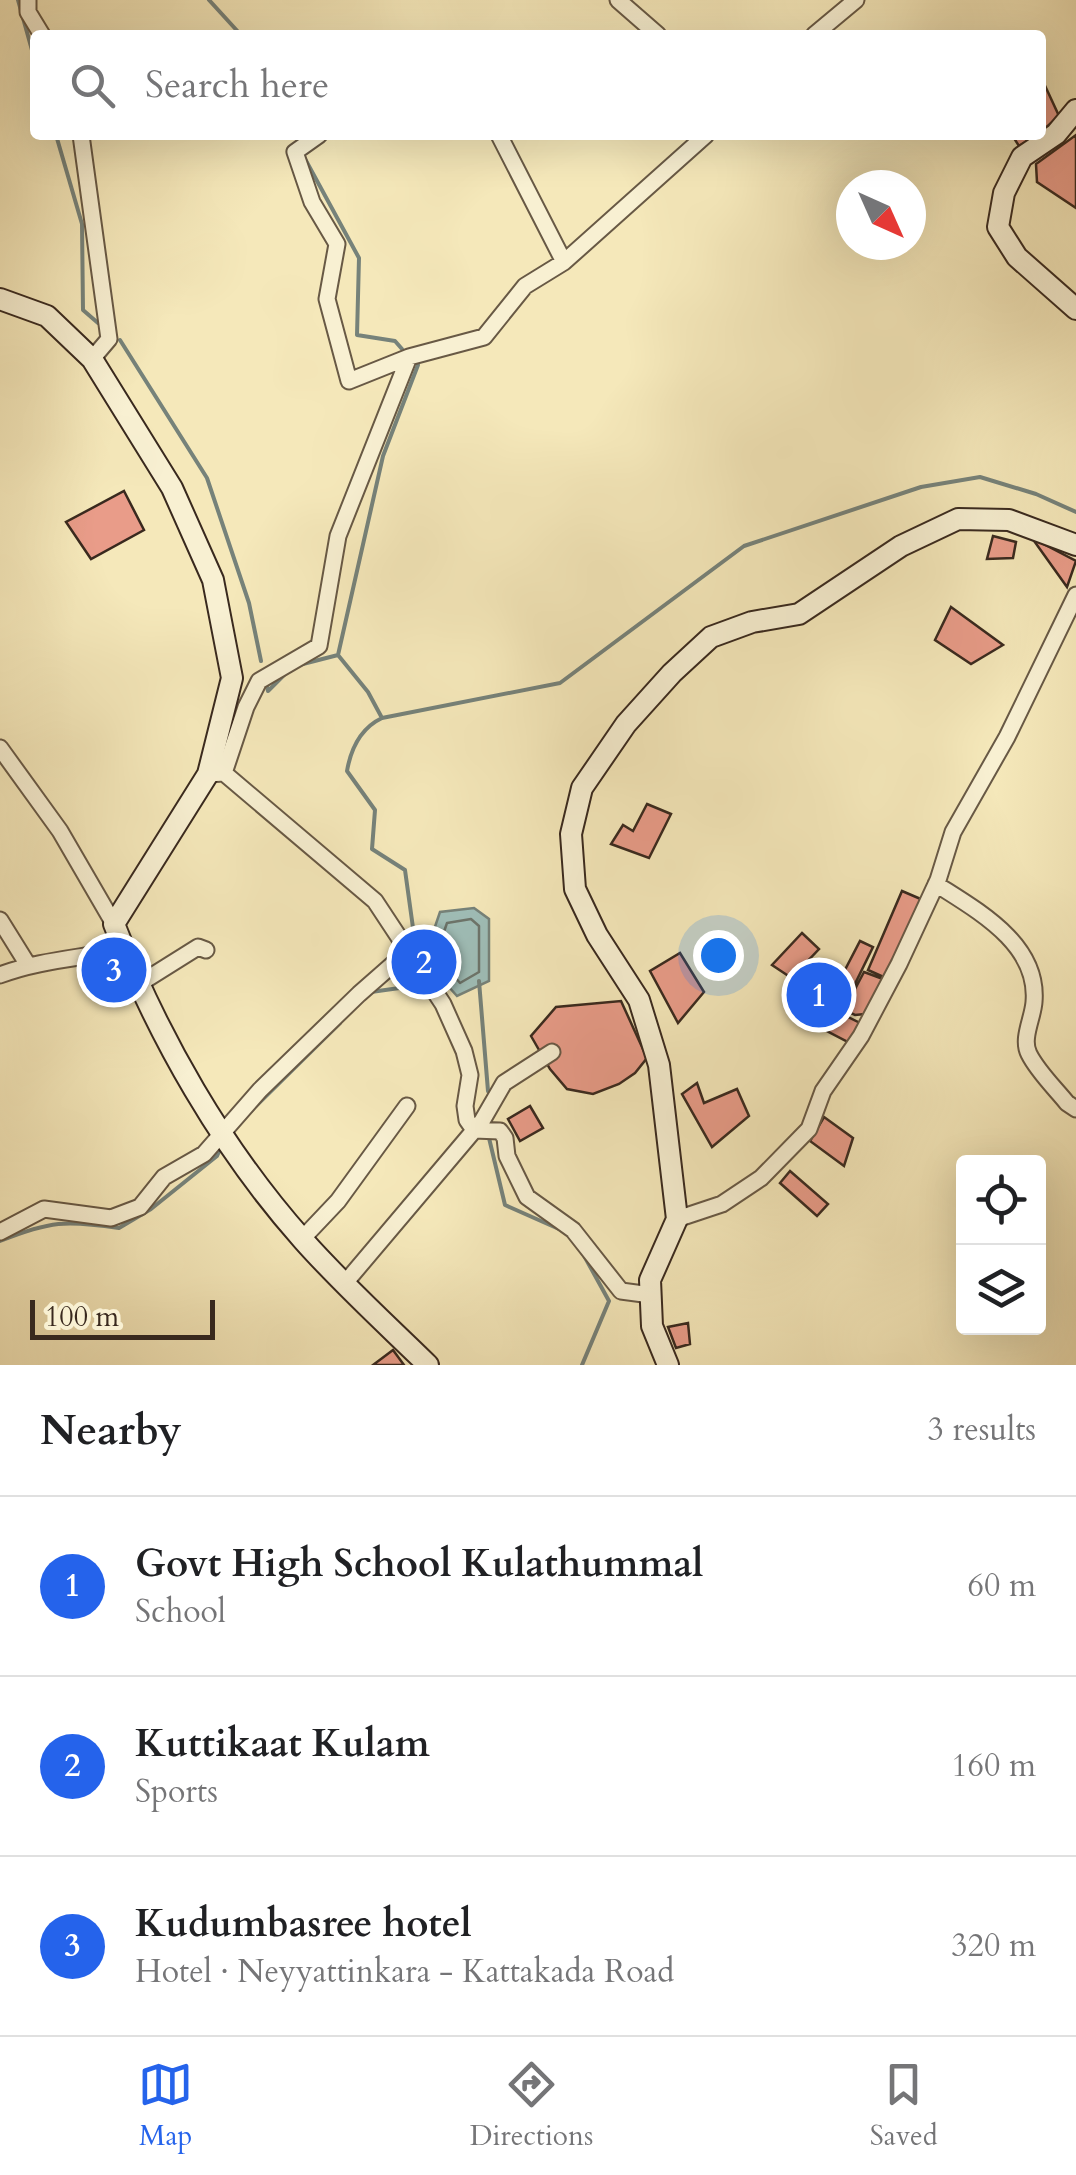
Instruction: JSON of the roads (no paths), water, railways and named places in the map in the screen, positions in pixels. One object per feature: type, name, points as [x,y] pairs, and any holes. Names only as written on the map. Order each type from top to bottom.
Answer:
[{"type":"main road","points":[[1076,110],[1056,134],[1022,157],[1004,193],[998,226],[1018,257],[1076,310]]},
{"type":"main road","points":[[0,299],[47,316],[92,359],[172,488],[213,580],[232,678],[216,773],[114,924],[124,949],[194,1088],[223,1132],[302,1239],[428,1365]]},
{"type":"main road","points":[[668,1365],[652,1326],[650,1295],[650,1280],[677,1220],[659,1066],[639,1000],[597,935],[575,889],[571,834],[582,788],[626,724],[711,637],[752,622],[800,614],[901,546],[958,518],[1009,520],[1076,545]]},
{"type":"street","points":[[28,0],[28,12],[39,30]]},
{"type":"street","points":[[618,0],[652,30]]},
{"type":"street","points":[[820,30],[856,0]]},
{"type":"street","points":[[82,140],[109,339],[92,359]]},
{"type":"street","points":[[502,140],[564,262]]},
{"type":"street","points":[[307,144],[312,202],[337,244],[327,299],[349,381],[409,357],[484,337],[525,286],[564,262],[700,140]]},
{"type":"street","points":[[409,357],[338,536],[318,646],[259,681],[216,773],[374,900],[443,1004],[464,1051],[470,1076],[465,1106],[467,1120],[474,1130]]},
{"type":"street","points":[[677,1220],[722,1204],[761,1178],[809,1129],[824,1091],[861,1036],[936,884],[953,832],[1007,736],[1076,595]]},
{"type":"street","points":[[0,748],[60,832],[114,924]]},
{"type":"street","points":[[936,884],[1012,940],[1035,984],[1026,1039],[1028,1053],[1076,1109]]},
{"type":"street","points":[[0,920],[28,964]]},
{"type":"street","points":[[139,984],[198,948],[206,950]]},
{"type":"street","points":[[0,975],[28,964],[124,949]]},
{"type":"street","points":[[0,1232],[44,1209],[111,1218],[140,1207],[164,1177],[194,1163],[260,1090],[408,952]]},
{"type":"street","points":[[346,1283],[474,1130],[504,1083],[552,1052]]},
{"type":"street","points":[[302,1239],[338,1201],[407,1106]]},
{"type":"street","points":[[474,1130],[500,1131],[505,1138],[506,1156],[528,1197],[573,1230],[621,1291],[650,1295]]},
{"type":"water","points":[[474,908],[489,919],[489,981],[457,996],[424,959],[440,912]]},
{"type":"waterway","points":[[18,0],[30,43]]},
{"type":"waterway","points":[[209,0],[236,30]]},
{"type":"waterway","points":[[57,140],[82,224],[83,310],[98,323]]},
{"type":"waterway","points":[[304,157],[359,258],[357,335],[395,341],[402,349]]},
{"type":"waterway","points":[[120,340],[207,478],[249,603],[261,661]]},
{"type":"waterway","points":[[418,365],[383,456],[338,655],[368,692],[382,718],[358,740],[347,771],[375,810],[372,849],[405,870],[414,935],[436,938]]},
{"type":"waterway","points":[[382,718],[560,683],[744,546],[921,487],[980,477],[1036,494],[1076,512]]},
{"type":"waterway","points":[[299,665],[338,655]]},
{"type":"waterway","points":[[266,683],[268,691],[287,672]]},
{"type":"waterway","points":[[479,981],[488,1091]]},
{"type":"waterway","points":[[371,992],[421,985]]},
{"type":"waterway","points":[[251,1111],[340,1023]]},
{"type":"waterway","points":[[489,1138],[505,1205],[559,1229]]},
{"type":"waterway","points":[[0,1241],[58,1224],[119,1228],[151,1209],[217,1156],[221,1147]]},
{"type":"waterway","points":[[582,1252],[609,1301],[582,1365]]},
{"type":"place","name":"Kuttikaat Kulam","points":[[424,962]]},
{"type":"place","name":"Kudumbasree hotel","points":[[114,970]]},
{"type":"place","name":"Govt High School Kulathummal","points":[[819,995]]}]
